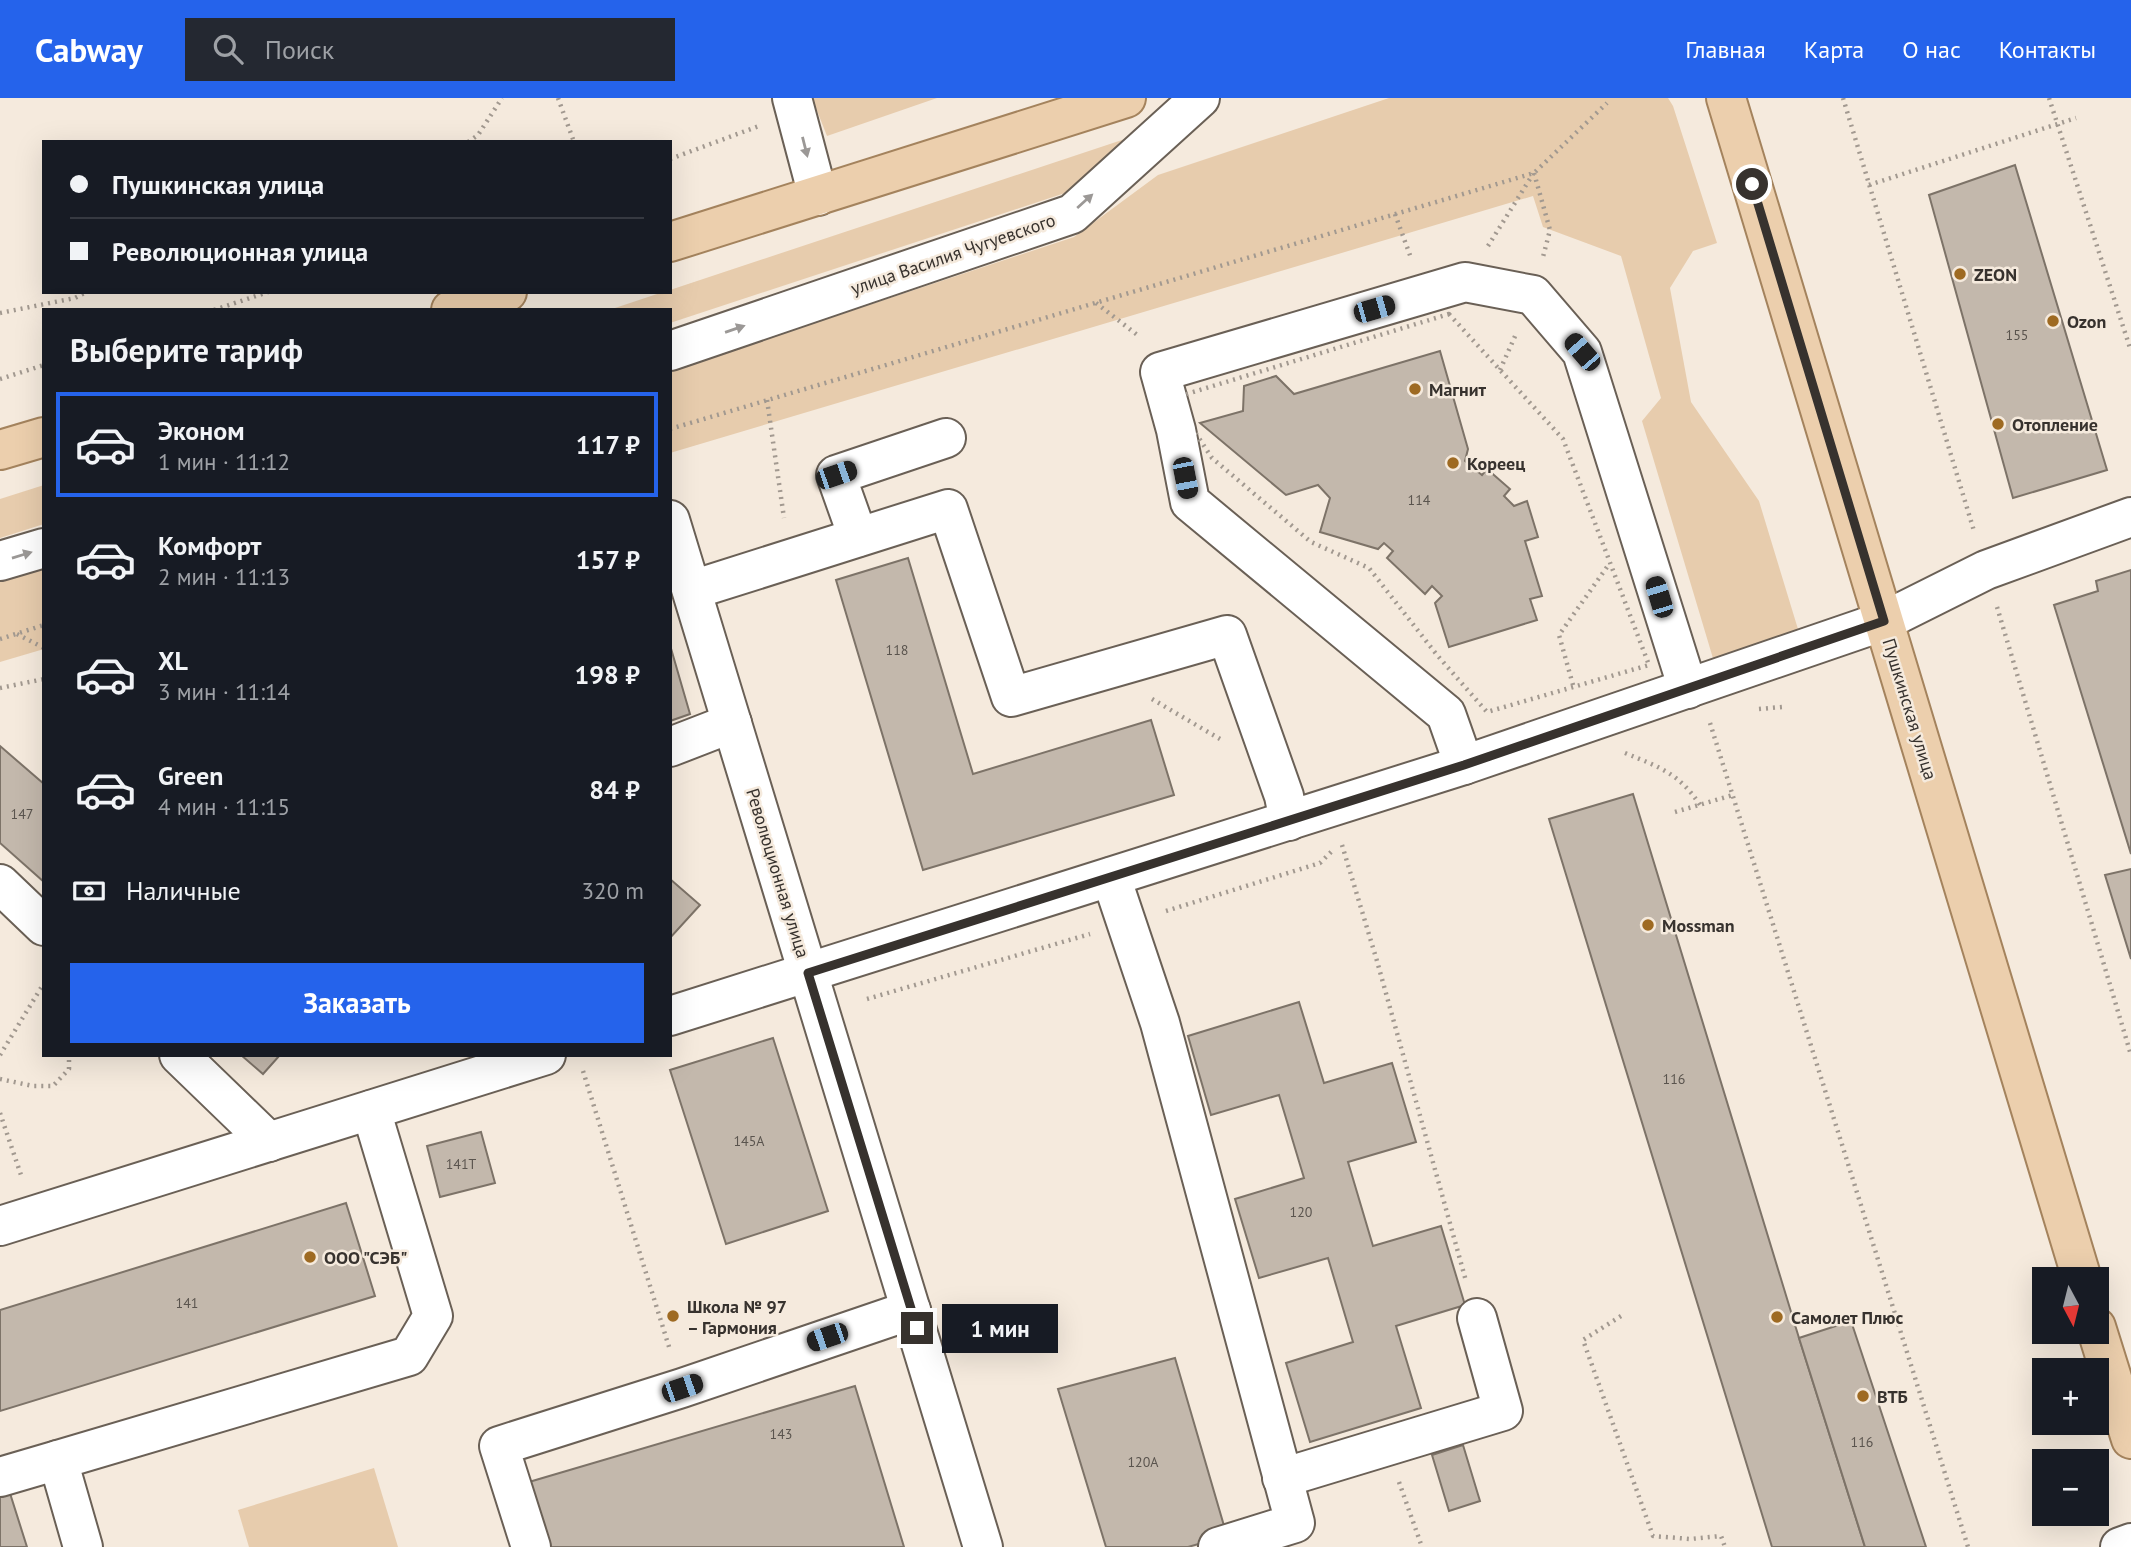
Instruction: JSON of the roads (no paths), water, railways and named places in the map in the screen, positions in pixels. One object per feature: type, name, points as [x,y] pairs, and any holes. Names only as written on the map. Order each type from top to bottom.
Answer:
[{"type":"main road","points":[[672,241],[818,196],[1055,108],[1126,98]]},
{"type":"main road","name":"Пушкинская улица","points":[[1726,98],[2078,1267]]},
{"type":"main road","points":[[457,308],[502,294]]},
{"type":"main road","points":[[0,450],[42,438]]},
{"type":"main road","points":[[2101,1344],[2131,1438]]},
{"type":"street","points":[[792,98],[818,196]]},
{"type":"street","name":"улица Василия Чугуевского","points":[[672,350],[1072,214],[1200,98]]},
{"type":"street","points":[[1457,768],[1446,714],[1190,502],[1176,430],[1160,372],[1465,282],[1533,295],[1582,352],[1637,528],[1693,687]]},
{"type":"street","points":[[858,537],[836,475],[946,438]]},
{"type":"street","points":[[692,590],[948,509],[1011,697],[1227,635],[1284,796],[1289,821]]},
{"type":"street","points":[[672,1015],[1457,768],[1884,621],[1986,570],[2131,517]]},
{"type":"street","name":"Революционная улица","points":[[672,526],[984,1547]]},
{"type":"street","points":[[0,561],[42,549]]},
{"type":"street","points":[[672,746],[732,723]]},
{"type":"street","points":[[1111,877],[1160,1023],[1295,1524],[1218,1547]]},
{"type":"street","points":[[0,884],[42,924]]},
{"type":"street","points":[[181,1057],[269,1142]]},
{"type":"street","points":[[17,1221],[540,1057]]},
{"type":"street","points":[[0,1477],[409,1356],[433,1316],[371,1110]]},
{"type":"street","points":[[531,1547],[499,1446],[682,1388],[911,1310]]},
{"type":"street","points":[[1282,1478],[1503,1411],[1477,1318]]},
{"type":"street","points":[[58,1460],[83,1547]]},
{"type":"street","points":[[2120,1547],[2131,1543]]},
{"type":"place","name":"ZEON","points":[[1960,274]]},
{"type":"place","name":"Ozon","points":[[2053,321]]},
{"type":"place","name":"Магнит","points":[[1415,389]]},
{"type":"place","name":"Отопление","points":[[1998,424]]},
{"type":"place","name":"Кореец","points":[[1453,463]]},
{"type":"place","name":"Mossman","points":[[1648,925]]},
{"type":"place","name":"ООО \"СЭБ\"","points":[[310,1257]]},
{"type":"place","name":"Школа № 97 – Гармония","points":[[673,1316]]},
{"type":"place","name":"Самолет Плюс","points":[[1777,1317]]},
{"type":"place","name":"ВТБ","points":[[1863,1396]]}]
